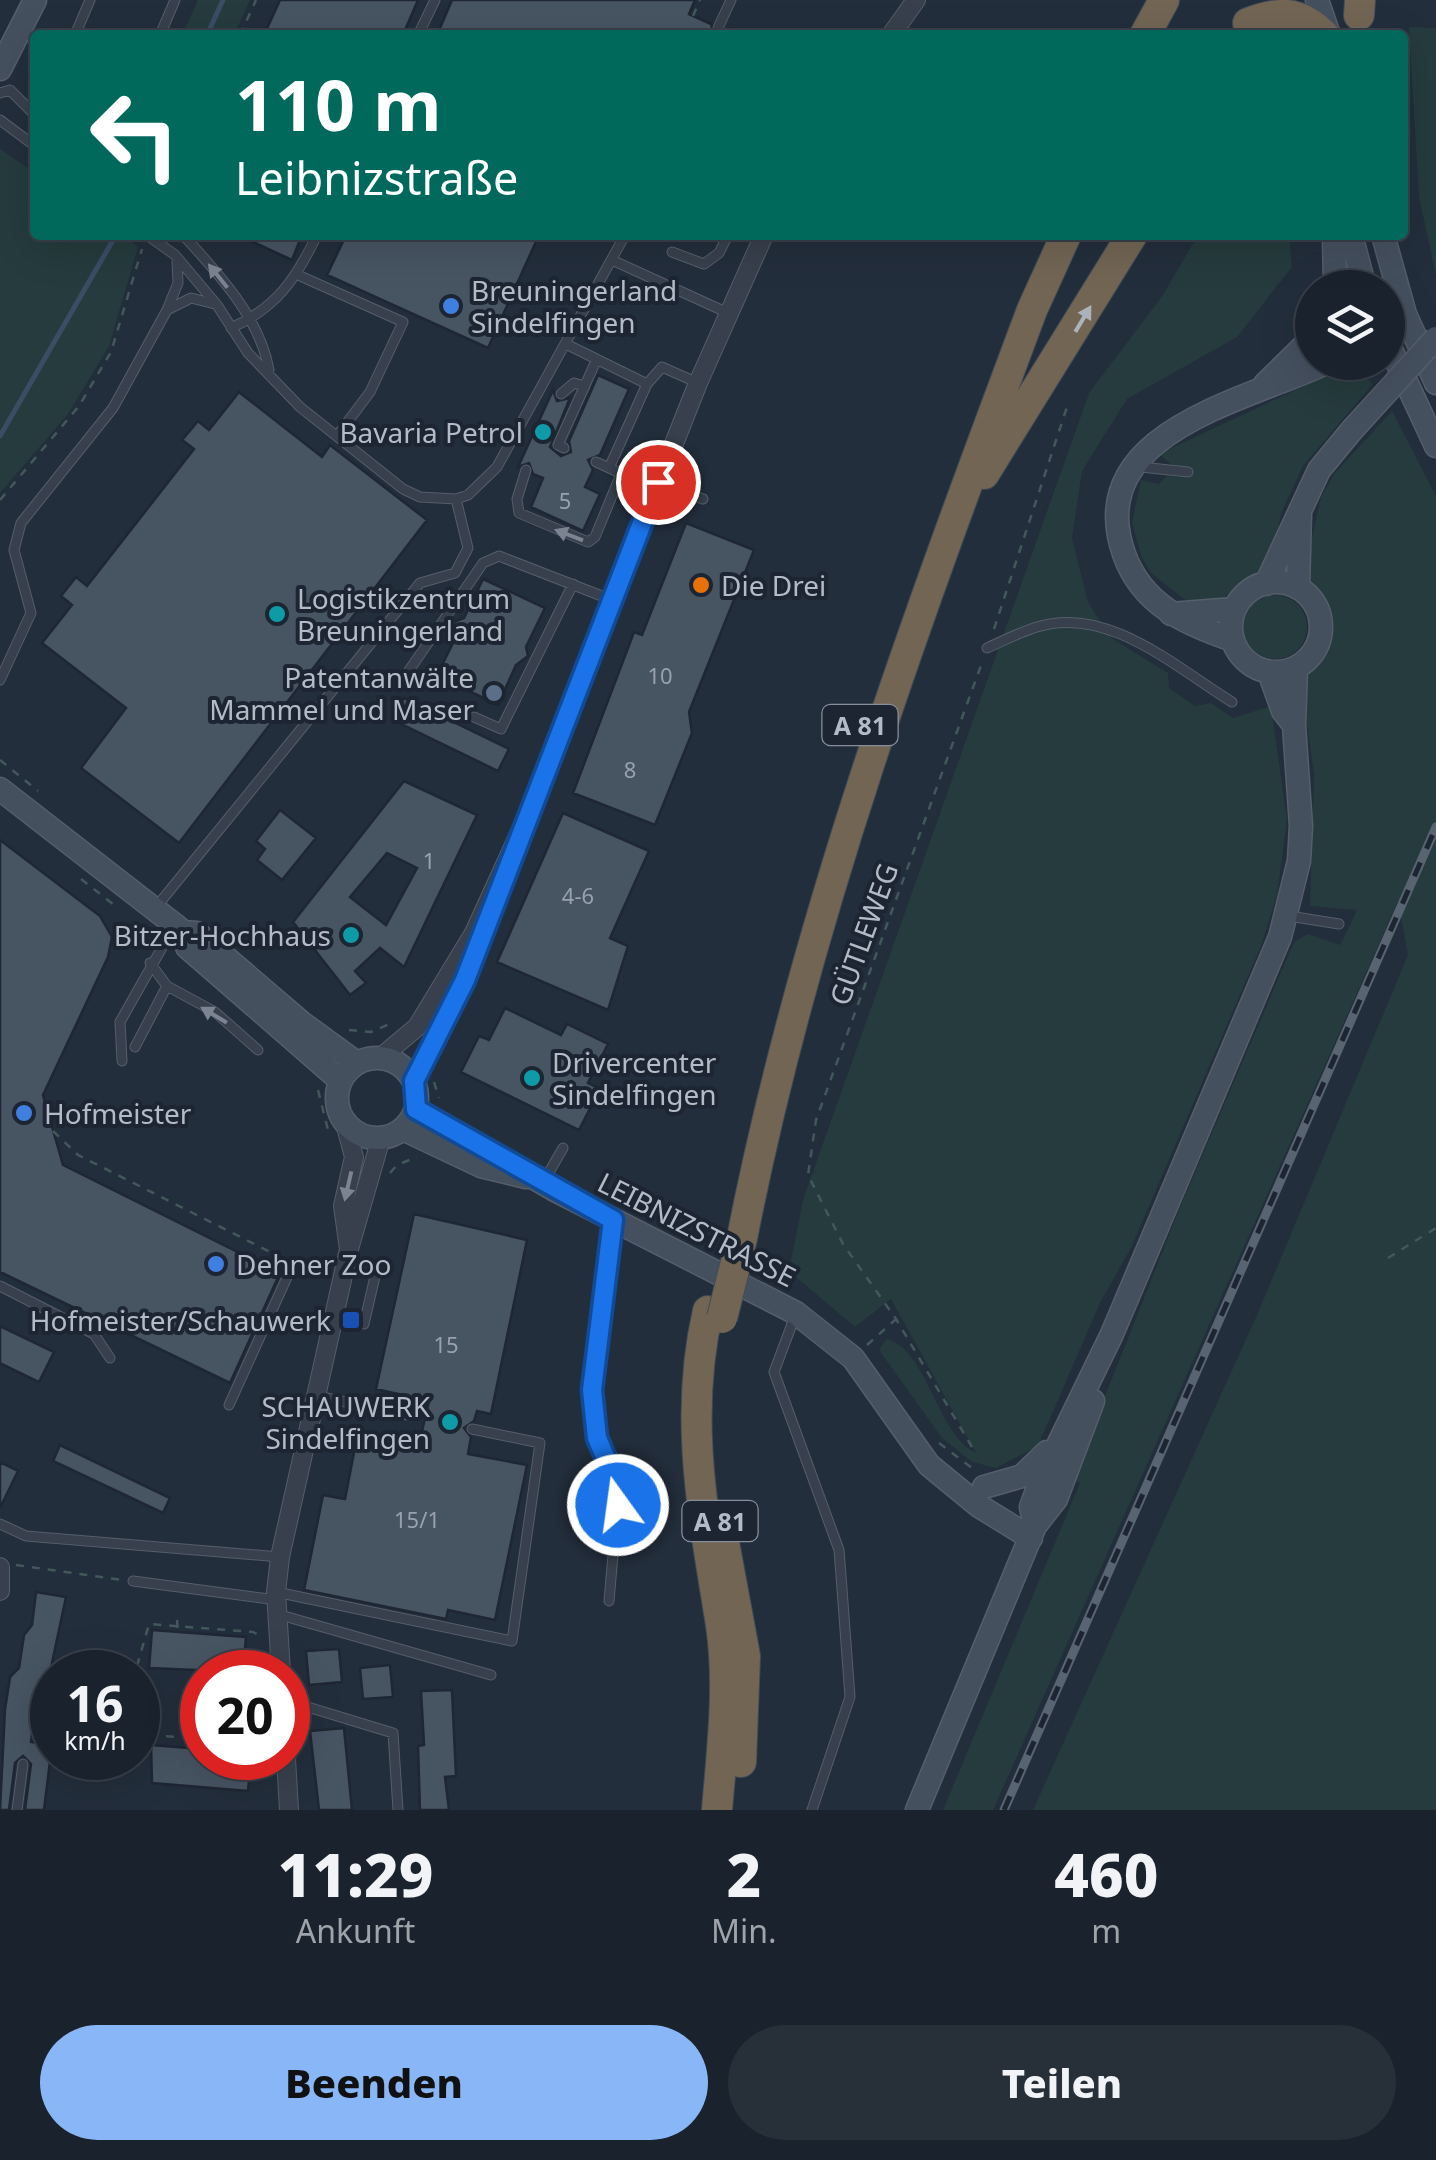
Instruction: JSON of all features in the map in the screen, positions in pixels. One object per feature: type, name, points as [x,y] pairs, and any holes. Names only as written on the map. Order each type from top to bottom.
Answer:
[{"type":"highway","points":[[1148,30],[1164,0]]},
{"type":"highway","points":[[1167,30],[1182,0]]},
{"type":"highway","points":[[1250,19],[1276,12],[1292,13],[1318,30]]},
{"type":"highway","name":"A 81","points":[[717,1810],[723,1730],[721,1626],[706,1556],[695,1445],[698,1361],[715,1315],[812,884],[857,734],[1004,332],[1044,240]]},
{"type":"highway","name":"A 81","points":[[734,1234],[823,901],[946,536],[1032,310],[1064,240]]},
{"type":"highway","points":[[946,536],[1129,240]]},
{"type":"highway","name":"A 81","points":[[715,1315],[710,1444],[745,1656],[738,1810]]},
{"type":"street","points":[[0,70],[35,0]]},
{"type":"street","points":[[895,30],[916,0]]},
{"type":"street","points":[[1317,0],[1325,30]]},
{"type":"street","points":[[280,1650],[280,1557],[347,1257],[414,1081],[465,980],[656,485],[762,240]]},
{"type":"street","points":[[1334,240],[1335,270]]},
{"type":"street","points":[[1353,240],[1361,270]]},
{"type":"street","points":[[1385,240],[1406,314],[1436,383]]},
{"type":"street","points":[[1233,640],[1234,610],[1243,597],[1266,584],[1319,470],[1436,342],[1406,314]]},
{"type":"street","points":[[1254,392],[1295,354]]},
{"type":"street","points":[[1266,584],[1298,588],[1312,600],[1321,628],[1317,647],[1296,668],[1269,672],[1251,665],[1233,640],[1188,626],[1171,614],[1132,572],[1120,544],[1119,502],[1134,464],[1165,434],[1295,375]]},
{"type":"street","points":[[1394,380],[1419,413]]},
{"type":"street","points":[[1404,380],[1436,446]]},
{"type":"street","points":[[1298,588],[1300,510]]},
{"type":"street","points":[[1171,614],[1234,610]]},
{"type":"street","points":[[1033,1532],[1031,1507],[1112,1334],[1286,916],[1301,826],[1294,726],[1296,668]]},
{"type":"street","points":[[1269,672],[1283,711],[1294,726]]},
{"type":"street","points":[[0,789],[179,929],[187,947],[349,1071],[400,1065],[414,1081]]},
{"type":"street","points":[[347,1257],[343,1206],[354,1156],[337,1127],[337,1102],[349,1071],[408,1038],[474,932],[515,844]]},
{"type":"street","points":[[337,1127],[362,1135],[400,1125]]},
{"type":"street","name":"LEIBNIZSTRASSE","points":[[400,1125],[491,1149],[538,1181],[796,1313],[853,1358],[915,1449],[943,1476],[978,1506],[1033,1532]]},
{"type":"street","points":[[917,1810],[1033,1532],[1056,1500],[1107,1365],[1112,1334]]},
{"type":"street","points":[[984,1487],[1012,1481],[1031,1470],[1071,1416]]},
{"type":"street","points":[[943,1476],[1020,1502],[1033,1532]]},
{"type":"street","points":[[0,1591],[3,1565]]},
{"type":"street","points":[[287,1780],[289,1810]]},
{"type":"lane","points":[[77,30],[90,0]]},
{"type":"lane","points":[[162,30],[175,0]]},
{"type":"lane","points":[[420,30],[435,0]]},
{"type":"lane","points":[[718,28],[731,0]]},
{"type":"lane","points":[[0,93],[10,90],[30,110]]},
{"type":"lane","points":[[0,120],[30,142]]},
{"type":"lane","points":[[154,240],[171,252],[217,305],[248,354],[269,371],[300,407],[403,489],[420,498],[456,499],[468,495],[496,467],[623,240]]},
{"type":"lane","points":[[171,252],[182,240]]},
{"type":"lane","points":[[189,240],[249,320],[266,354],[269,371]]},
{"type":"lane","points":[[231,328],[260,315],[298,275],[314,240]]},
{"type":"lane","points":[[672,252],[704,264],[719,254],[726,240]]},
{"type":"lane","points":[[0,680],[32,613],[14,550],[21,523],[112,408],[167,310],[178,283],[171,252]]},
{"type":"lane","points":[[614,261],[728,313]]},
{"type":"lane","points":[[298,275],[403,322],[370,392],[337,436]]},
{"type":"lane","points":[[167,310],[191,298],[217,305]]},
{"type":"lane","points":[[566,344],[647,384]]},
{"type":"lane","points":[[564,448],[558,445],[596,361]]},
{"type":"lane","points":[[609,468],[647,384],[662,367],[698,383]]},
{"type":"lane","points":[[560,394],[574,383],[585,386]]},
{"type":"lane","points":[[596,462],[622,474],[703,498]]},
{"type":"lane","points":[[1134,464],[1188,472]]},
{"type":"lane","points":[[526,470],[517,498],[519,513],[588,542],[596,538],[622,474]]},
{"type":"lane","points":[[154,909],[420,583],[455,573],[468,548],[456,499]]},
{"type":"lane","points":[[399,685],[483,563],[500,556],[612,600]]},
{"type":"lane","points":[[474,717],[500,729],[573,584]]},
{"type":"lane","points":[[987,648],[1040,626],[1079,622],[1114,630],[1232,702]]},
{"type":"lane","points":[[1286,916],[1339,924]]},
{"type":"lane","points":[[122,1061],[120,1022],[150,963],[179,929]]},
{"type":"lane","points":[[150,963],[166,986],[214,1012],[258,1050]]},
{"type":"lane","points":[[135,1047],[166,986]]},
{"type":"lane","points":[[538,1181],[562,1148]]},
{"type":"lane","points":[[609,1600],[618,1486],[597,1438],[592,1390],[613,1220]]},
{"type":"lane","points":[[347,1257],[376,1272],[364,1324]]},
{"type":"lane","points":[[229,1405],[293,1264]]},
{"type":"lane","points":[[0,1286],[94,1334],[110,1358]]},
{"type":"lane","points":[[796,1313],[774,1372],[839,1550],[850,1696],[812,1810]]},
{"type":"lane","points":[[317,1396],[408,1416]]},
{"type":"lane","points":[[134,1581],[512,1641],[540,1443],[472,1429]]},
{"type":"lane","points":[[0,1524],[26,1536],[280,1557]]},
{"type":"lane","points":[[277,1602],[491,1675]]},
{"type":"lane","points":[[310,1708],[393,1733],[398,1810]]},
{"type":"lane","points":[[17,1810],[23,1764]]},
{"type":"path","points":[[242,30],[256,0]]},
{"type":"path","points":[[693,16],[700,0]]},
{"type":"path","points":[[0,500],[79,406],[111,352],[145,240]]},
{"type":"path","name":"GÜTLEWEG","points":[[972,1447],[896,1319],[843,1244],[808,1175],[816,1120],[987,648],[1067,407]]},
{"type":"path","points":[[71,871],[125,913]]},
{"type":"path","points":[[337,1127],[321,1117],[349,1071]]},
{"type":"path","points":[[53,1130],[78,1155],[293,1264],[326,1274]]},
{"type":"path","points":[[388,1175],[397,1165],[424,1156]]},
{"type":"path","points":[[1388,1258],[1436,1228]]},
{"type":"path","points":[[853,1358],[896,1319]]},
{"type":"path","points":[[3,1565],[134,1581]]},
{"type":"path","points":[[177,1620],[178,1629]]},
{"type":"path","points":[[142,1650],[149,1624],[279,1637]]},
{"type":"green space","points":[[198,0],[250,0],[236,30],[184,30]]},
{"type":"green space","points":[[1409,27],[1436,28],[1436,275],[1419,197]]},
{"type":"green space","points":[[0,149],[30,170],[30,240],[129,240],[138,247],[109,346],[68,414],[0,493]]},
{"type":"green space","points":[[1195,240],[1289,240],[1292,267],[1237,337],[1127,399],[1082,471],[1072,538],[1088,602],[1111,638],[1168,673],[1169,688],[1195,706],[1211,703],[1233,718],[1271,706],[1287,820],[1277,895],[1261,946],[1131,1248],[1100,1303],[1038,1446],[996,1468],[972,1462],[942,1438],[879,1350],[886,1339],[912,1358],[951,1429],[976,1453],[891,1299],[855,1327],[789,1271],[803,1200],[1089,393],[1163,295]]},
{"type":"green space","points":[[1316,380],[1368,380],[1373,384],[1303,466],[1282,511],[1271,557],[1260,572],[1218,602],[1188,602],[1151,573],[1141,556],[1132,522],[1141,480],[1159,484],[1167,476],[1188,478],[1190,469],[1173,466],[1159,454]]},
{"type":"green space","points":[[1392,411],[1436,496],[1436,1810],[1033,1810],[1257,1315],[1408,955],[1398,901],[993,1810],[943,1810],[1080,1483],[1072,1479],[1181,1205],[1294,942],[1308,934],[1340,945],[1357,910],[1310,906],[1314,775],[1303,695],[1305,680],[1327,650],[1330,623],[1308,574],[1307,561],[1321,497],[1334,474]]},
{"type":"green space","points":[[1275,595],[1298,604],[1307,627],[1298,650],[1275,659],[1252,650],[1243,627],[1252,604]]},
{"type":"building","points":[[280,0],[418,0],[405,30],[266,30]]},
{"type":"building","points":[[452,0],[695,0],[689,14],[711,24],[713,30],[439,30]]},
{"type":"building","points":[[249,240],[300,240],[292,260]]},
{"type":"building","name":"Breuningerland Sindelfingen","points":[[344,240],[537,240],[488,348],[327,275]]},
{"type":"building","points":[[598,375],[629,389],[600,455],[588,460],[593,470],[585,487],[600,494],[583,531],[531,507],[543,478],[533,474],[529,463],[518,467],[553,390],[557,401],[570,398],[550,447],[561,456],[571,452],[569,441]]},
{"type":"building","points":[[239,392],[322,457],[330,445],[427,520],[179,843],[81,768],[126,708],[42,643],[72,605],[61,596],[76,577],[87,586],[194,449],[182,440],[198,421],[209,430]]},
{"type":"building","points":[[686,523],[754,550],[689,712],[692,733],[655,825],[573,793],[634,632],[642,635]]},
{"type":"building","points":[[483,579],[545,608],[526,647],[528,656],[516,665],[498,705],[437,675],[457,635],[451,623],[464,618]]},
{"type":"building","points":[[404,698],[509,749],[498,771],[393,720]]},
{"type":"building","points":[[404,781],[477,815],[404,967],[380,948],[355,971],[366,983],[350,995],[293,922]],"holes":[[[387,853],[417,868],[386,925],[350,897]]]},
{"type":"building","points":[[280,810],[316,838],[282,880],[257,860],[265,849],[256,841]]},
{"type":"building","points":[[563,813],[649,851],[610,938],[628,946],[608,1010],[497,962]]},
{"type":"building","name":"Hofmeister","points":[[0,840],[100,916],[112,937],[108,957],[43,1095],[63,1165],[280,1273],[230,1383],[0,1272]]},
{"type":"building","name":"Drivercenter Sindelfingen","points":[[505,1008],[561,1035],[567,1024],[608,1044],[588,1083],[600,1089],[579,1130],[461,1072],[479,1036],[489,1040]]},
{"type":"building","points":[[414,1214],[527,1240],[491,1414],[477,1411],[474,1421],[464,1428],[471,1437],[468,1454],[527,1465],[495,1620],[448,1610],[446,1619],[304,1590],[323,1495],[345,1499],[358,1432],[419,1444],[429,1401],[376,1389]]},
{"type":"building","points":[[0,1326],[54,1352],[39,1382],[0,1363]]},
{"type":"building","points":[[60,1445],[170,1498],[163,1513],[53,1461]]},
{"type":"building","points":[[0,1462],[18,1471],[0,1508]]},
{"type":"building","points":[[36,1592],[66,1597],[55,1650],[30,1650],[30,1763],[23,1756],[15,1763],[9,1810],[0,1810],[10,1677],[19,1668],[24,1635],[32,1625]]},
{"type":"building","points":[[152,1630],[246,1637],[245,1650],[180,1650],[180,1669],[160,1668],[160,1650],[150,1650]]},
{"type":"building","points":[[339,1649],[342,1682],[310,1685],[310,1651]]},
{"type":"building","points":[[390,1665],[393,1697],[363,1699],[360,1668]]},
{"type":"building","points":[[452,1690],[456,1776],[445,1777],[449,1810],[420,1810],[418,1746],[424,1745],[421,1691]]},
{"type":"building","points":[[344,1728],[352,1810],[319,1810],[310,1731]]},
{"type":"building","points":[[160,1746],[180,1747],[180,1780],[249,1780],[248,1791],[152,1783],[160,1780]]},
{"type":"building","points":[[30,1772],[30,1780],[48,1780],[44,1810],[25,1810]]},
{"type":"waterway","points":[[209,30],[223,0]]},
{"type":"waterway","points":[[0,436],[113,240]]},
{"type":"railway","points":[[1004,1810],[1436,827]]},
{"type":"place","name":"Breuningerland Sindelfingen","points":[[451,306]]},
{"type":"place","name":"Bavaria Petrol","points":[[543,432]]},
{"type":"place","name":"Die Drei","points":[[701,585]]},
{"type":"place","name":"Logistikzentrum Breuningerland","points":[[277,614]]},
{"type":"place","name":"Patentanwälte Mammel und Maser","points":[[494,693]]},
{"type":"place","name":"Bitzer-Hochhaus","points":[[351,935]]},
{"type":"place","name":"Drivercenter Sindelfingen","points":[[532,1078]]},
{"type":"place","name":"Hofmeister","points":[[24,1113]]},
{"type":"place","name":"Dehner Zoo","points":[[216,1264]]},
{"type":"place","name":"Hofmeister/Schauwerk","points":[[351,1320]]},
{"type":"place","name":"SCHAUWERK Sindelfingen","points":[[450,1422]]},
{"type":"route","points":[[618,1505],[618,1486],[597,1438],[592,1390],[613,1220],[534,1179],[491,1149],[416,1109],[414,1081],[465,980],[658,482]]}]
